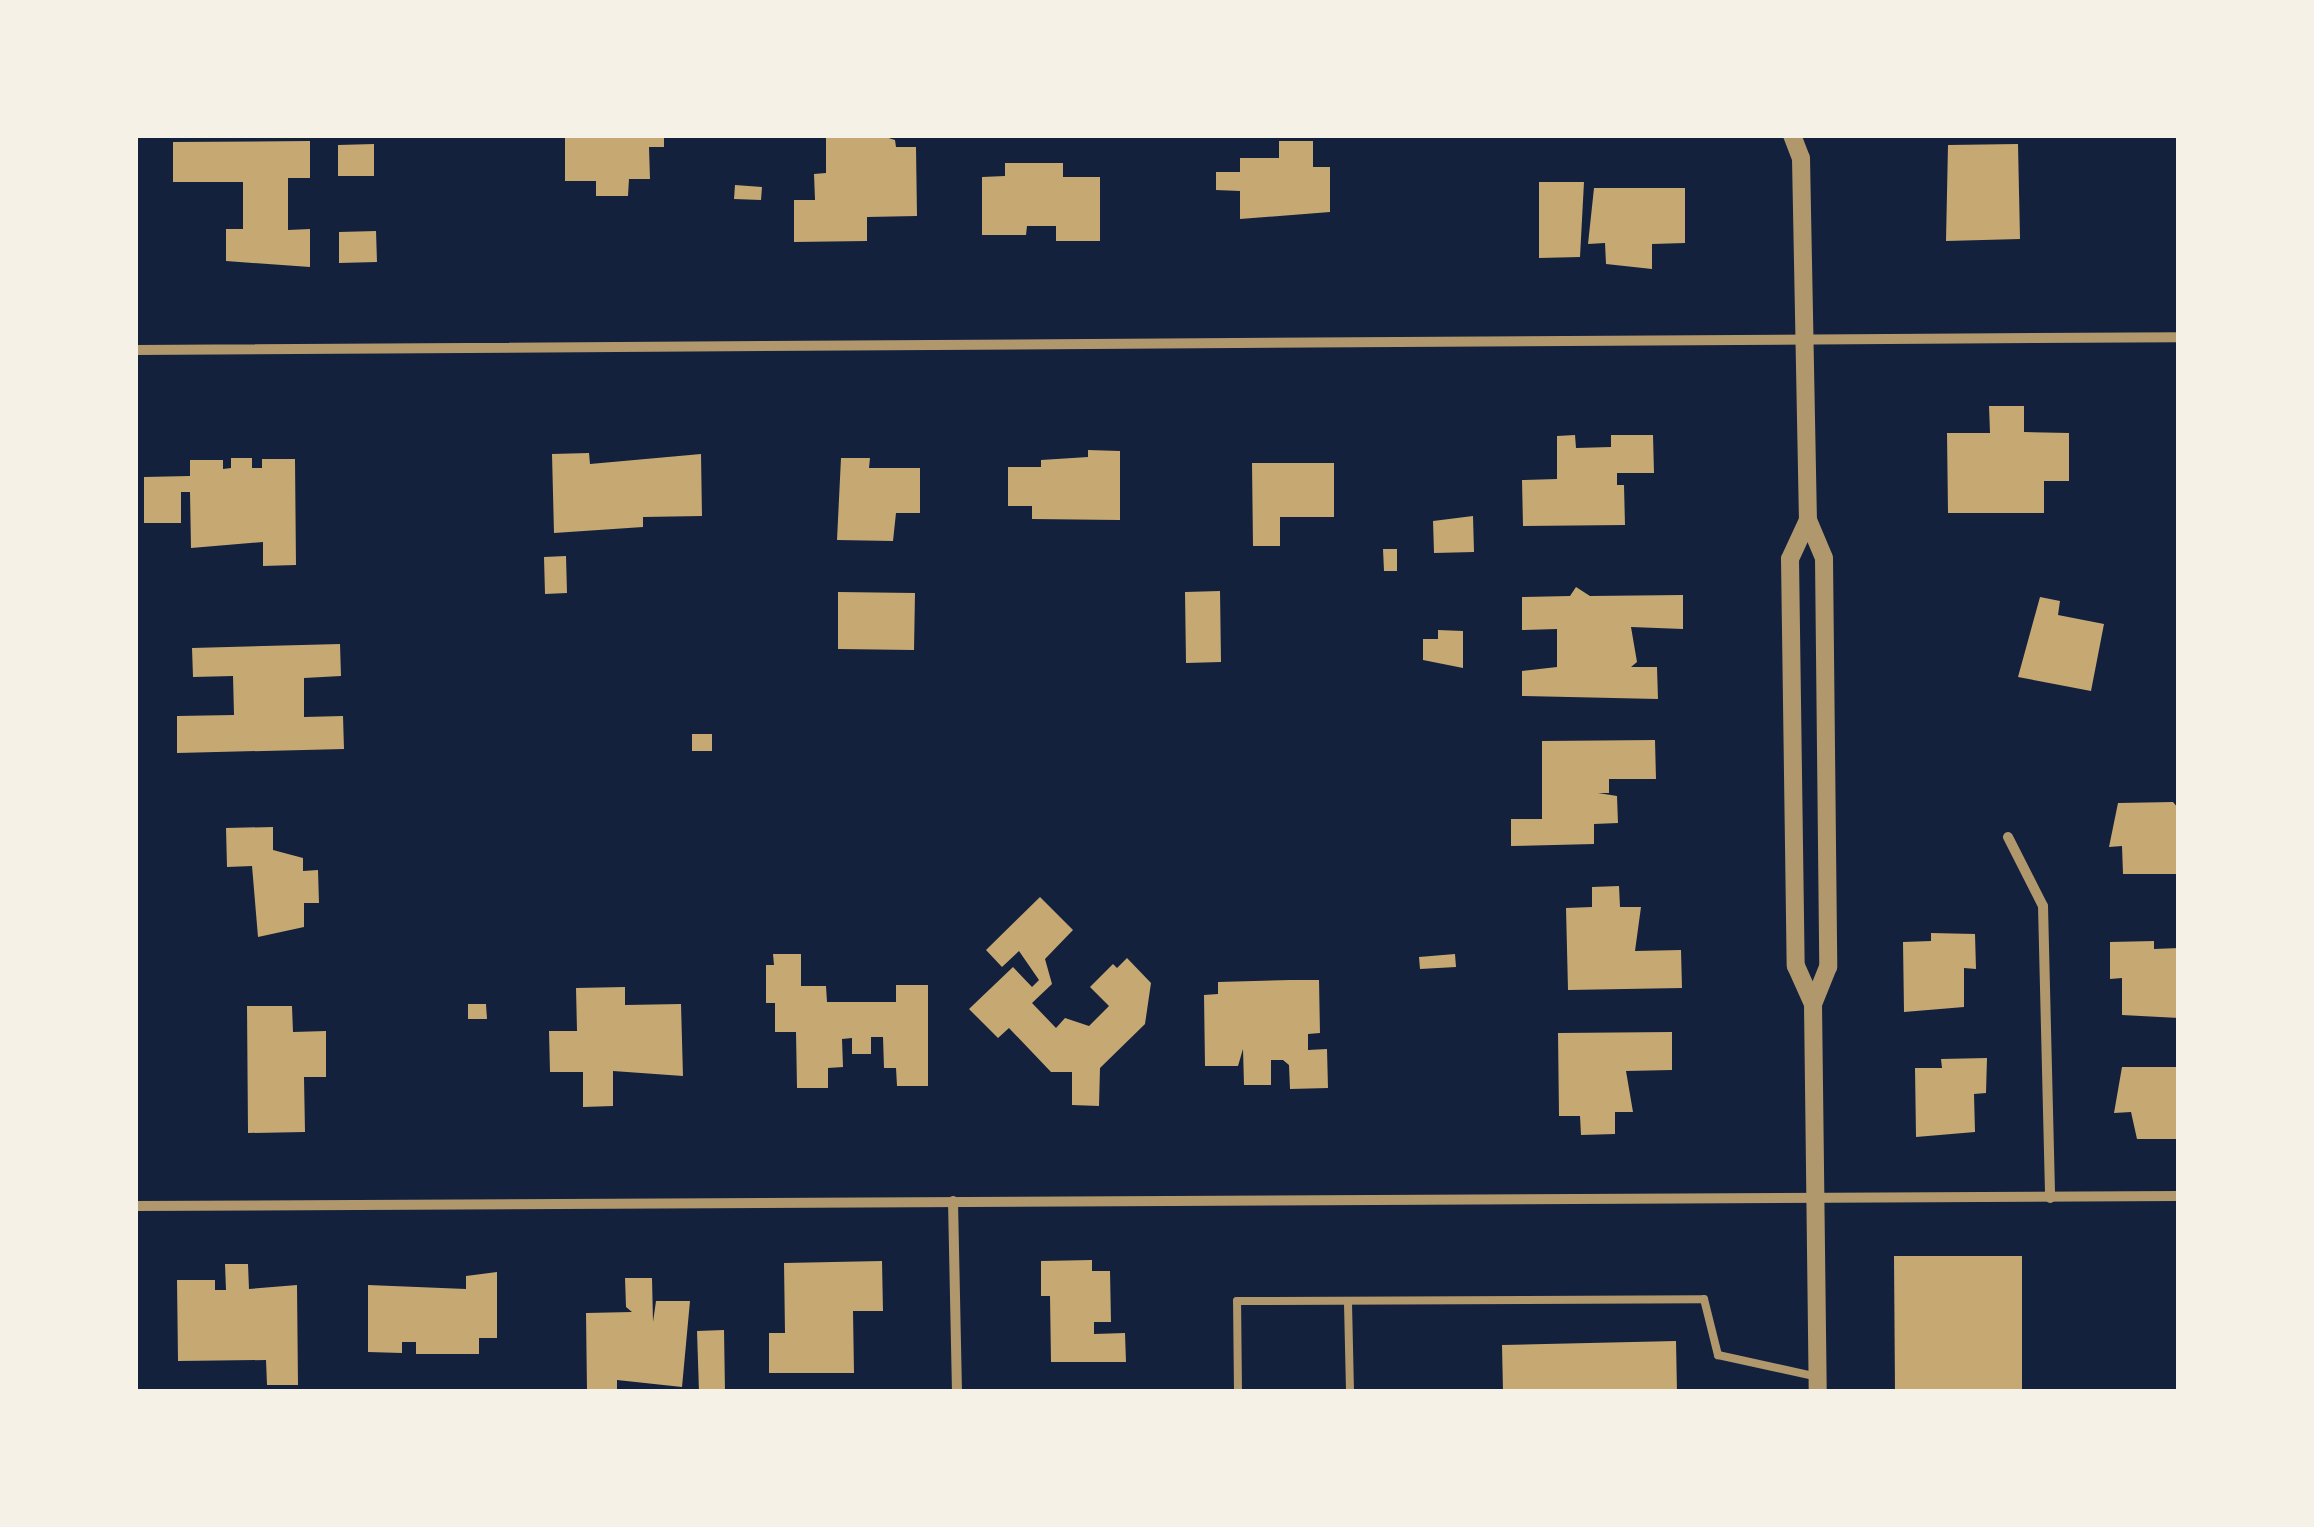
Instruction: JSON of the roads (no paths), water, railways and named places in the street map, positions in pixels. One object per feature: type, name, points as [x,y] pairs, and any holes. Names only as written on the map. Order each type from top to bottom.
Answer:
[{"type":"street","points":[[1792,135],[1801,158],[1808,520],[1824,558],[1828,967],[1813,1004],[1818,1385]]},
{"type":"street","points":[[1801,158],[1810,135]]},
{"type":"street","points":[[135,350],[2179,337]]},
{"type":"street","points":[[1808,520],[1790,559],[1796,966],[1813,1004]]},
{"type":"street","points":[[2008,837],[2043,906],[2050,1198]]},
{"type":"street","points":[[135,1206],[2179,1196]]},
{"type":"street","points":[[953,1201],[957,1392]]},
{"type":"lane","points":[[1238,1392],[1237,1301],[1704,1299],[1718,1356],[1818,1385]]},
{"type":"lane","points":[[1348,1303],[1350,1392]]}]
